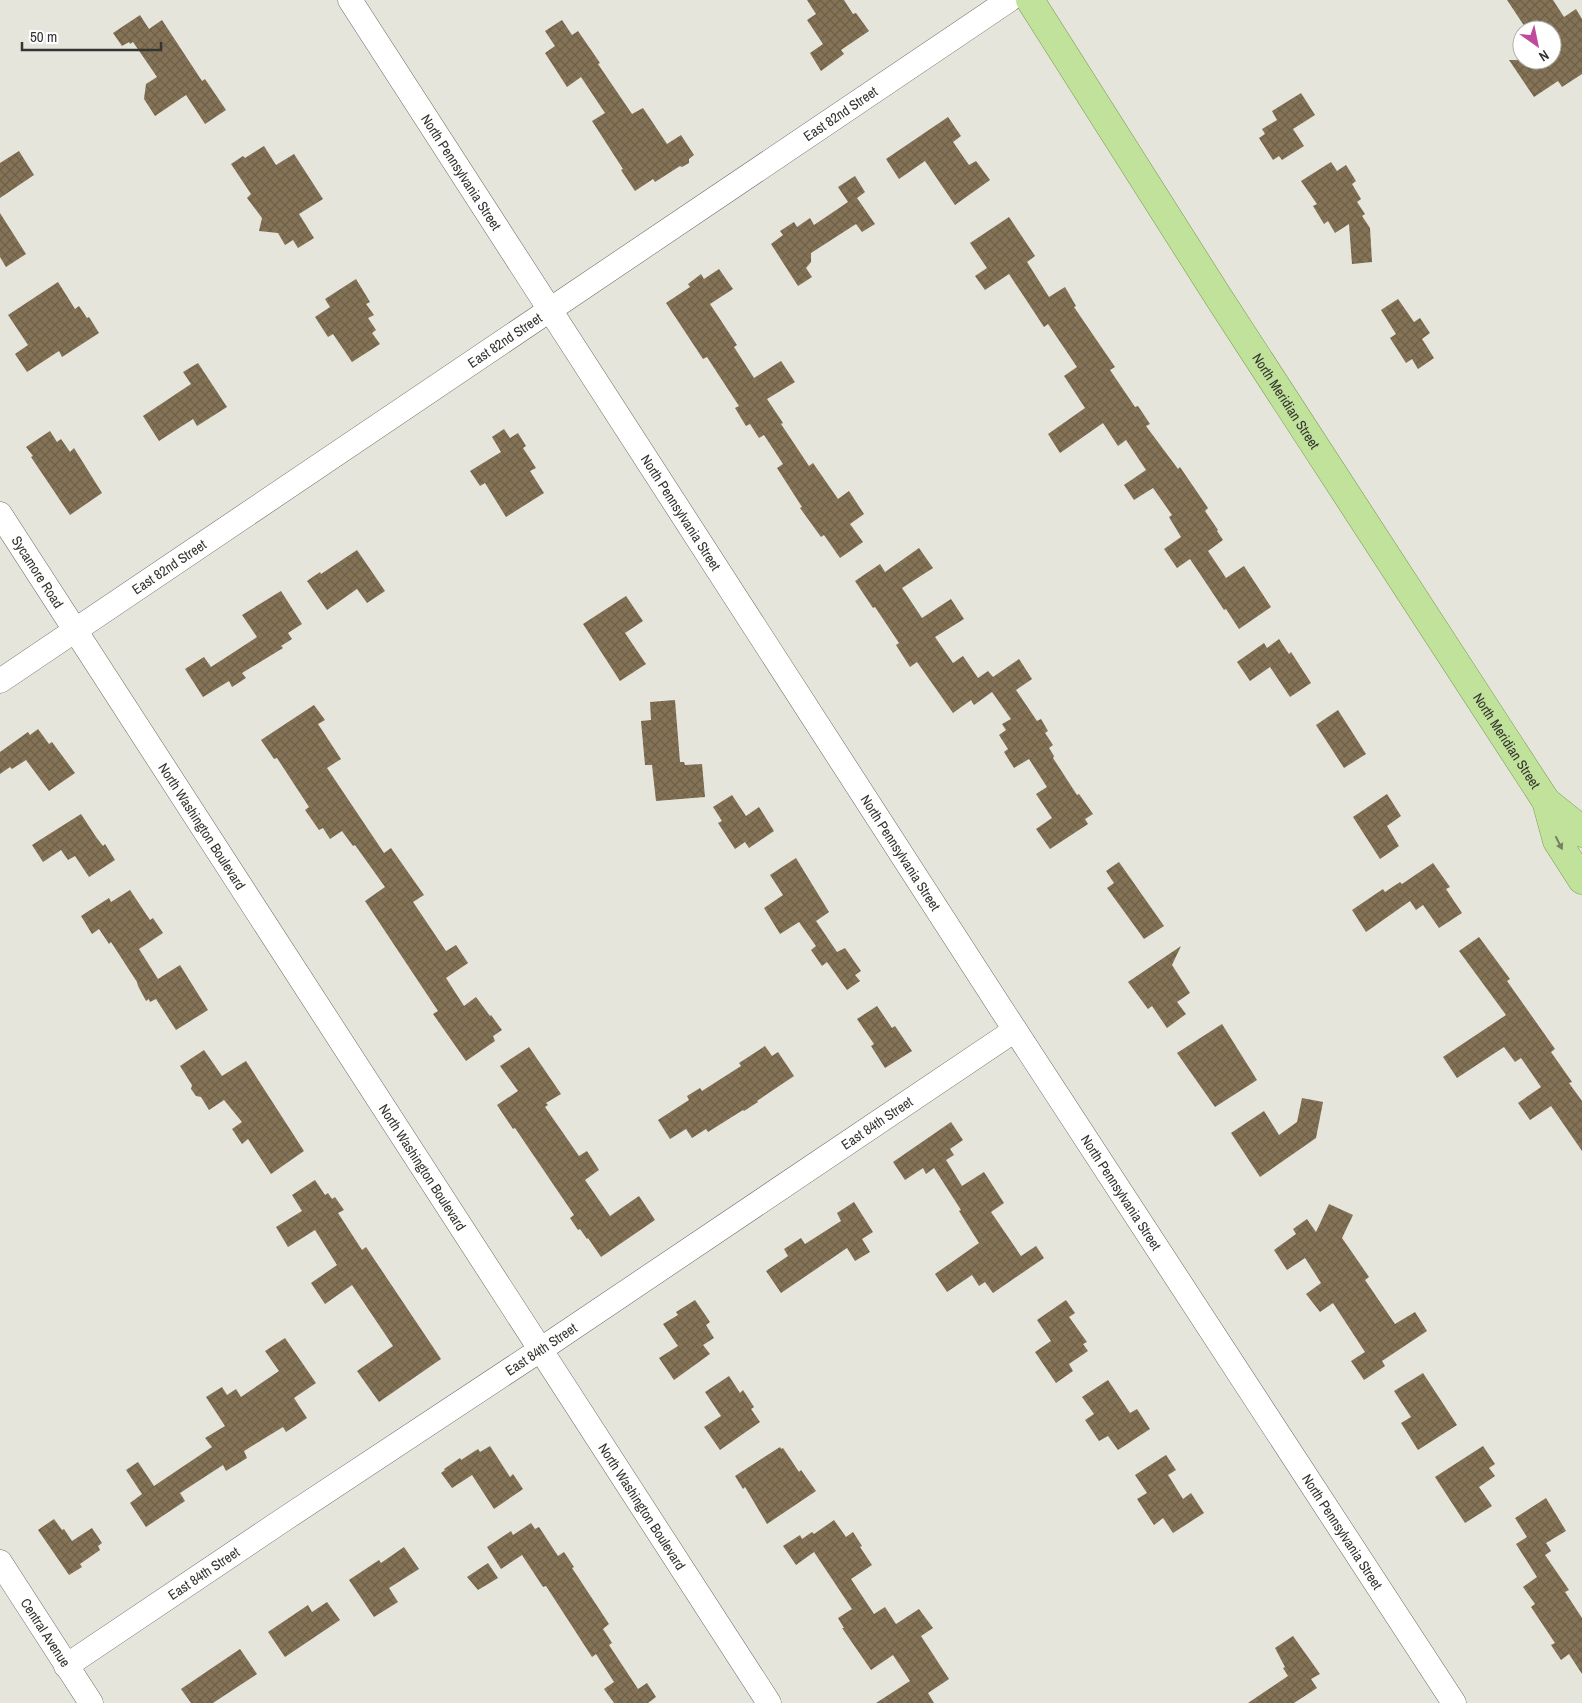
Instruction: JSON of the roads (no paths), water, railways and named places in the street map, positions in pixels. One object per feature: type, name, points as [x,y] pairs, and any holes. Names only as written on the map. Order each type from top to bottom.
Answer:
[{"type":"main road","name":"North Meridian Street","points":[[1030,0],[1225,306],[1546,801],[1557,841],[1582,880]]},
{"type":"main road","name":"North Meridian Street","points":[[1546,801],[1577,826],[1582,833]]},
{"type":"street","name":"North Pennsylvania Street","points":[[350,0],[1015,1030],[1454,1703]]},
{"type":"street","name":"East 82nd Street","points":[[0,681],[1010,0]]},
{"type":"street","name":"Sycamore Road","points":[[0,514],[76,630]]},
{"type":"street","name":"North Washington Boulevard","points":[[76,630],[769,1703]]},
{"type":"street","name":"East 84th Street","points":[[66,1666],[1015,1030]]},
{"type":"street","name":"Central Avenue","points":[[0,1562],[90,1703]]}]
